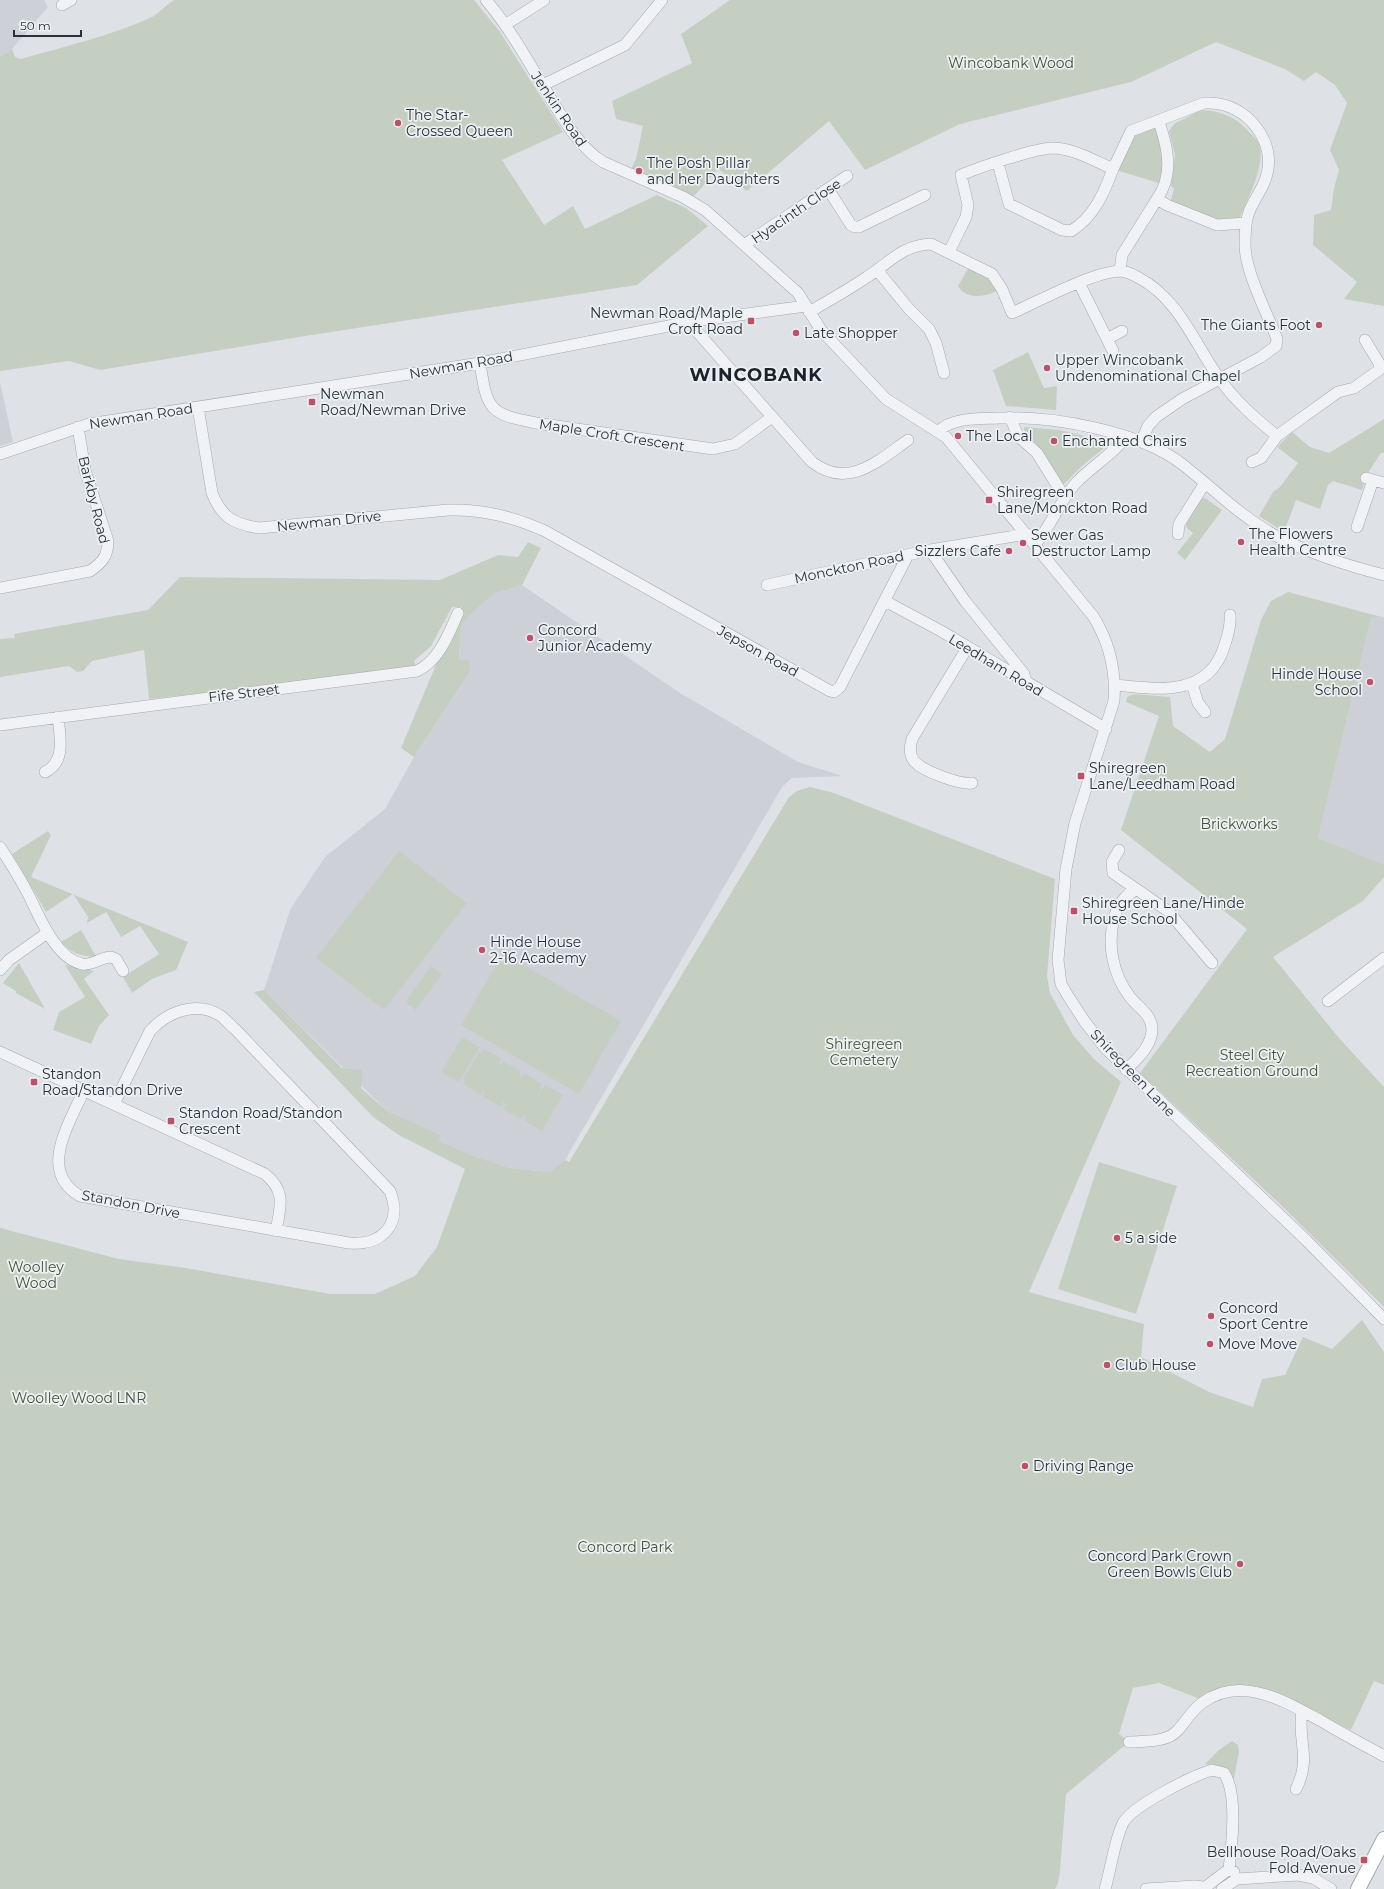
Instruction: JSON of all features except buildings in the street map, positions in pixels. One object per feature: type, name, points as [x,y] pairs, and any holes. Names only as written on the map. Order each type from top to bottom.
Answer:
[{"type":"main road","points":[[1358,1889],[1384,1839]]},
{"type":"street","name":"Jenkin Road","points":[[486,0],[505,25],[563,118],[593,156],[603,162],[683,197],[705,210],[798,293],[820,330],[886,399],[938,431]]},
{"type":"street","points":[[505,25],[544,0]]},
{"type":"street","points":[[543,85],[625,45],[662,0]]},
{"type":"street","points":[[998,163],[1009,204],[1062,230],[1071,231],[1091,214],[1104,193],[1113,169],[1131,131],[1159,122],[1204,103],[1216,102],[1244,114],[1252,122],[1266,144],[1270,158],[1268,171],[1249,213],[1246,223],[1245,246],[1248,263],[1276,339],[1276,346],[1261,357],[1182,399],[1156,417],[1148,426],[1141,442]]},
{"type":"street","points":[[1120,271],[1122,255],[1165,185],[1169,164],[1165,140],[1159,122]]},
{"type":"street","points":[[949,252],[966,217],[968,205],[961,175],[1052,148],[1069,151],[1113,169]]},
{"type":"street","name":"Hyacinth Close","points":[[744,245],[847,176]]},
{"type":"street","points":[[828,189],[855,228],[925,195]]},
{"type":"street","points":[[1157,199],[1173,208],[1217,225],[1246,223]]},
{"type":"street","points":[[807,309],[837,296],[877,270],[892,257],[922,244],[931,244],[992,274],[1002,289],[1012,313],[1080,283],[1120,271],[1134,275],[1152,285],[1165,297],[1182,318],[1220,378],[1241,404],[1277,436]]},
{"type":"street","points":[[877,270],[908,309],[929,329],[936,343],[944,372]]},
{"type":"street","points":[[1080,283],[1113,352]]},
{"type":"street","name":"Newman Road","points":[[0,454],[78,427],[198,406],[480,363],[694,321],[807,309]]},
{"type":"street","points":[[694,321],[696,330],[700,335],[812,462],[820,468],[840,474],[851,474],[869,466],[908,440]]},
{"type":"street","points":[[1107,339],[1122,331]]},
{"type":"street","points":[[1252,462],[1261,458],[1277,436],[1338,392],[1354,388],[1380,370],[1379,363],[1365,340]]},
{"type":"street","name":"Maple Croft Crescent","points":[[480,363],[485,395],[494,410],[508,418],[698,448],[713,449],[735,444],[772,417]]},
{"type":"street","name":"Newman Drive","points":[[198,406],[212,493],[217,505],[233,522],[259,528],[472,509],[496,513],[545,531]]},
{"type":"street","points":[[1010,417],[1018,436],[1037,453],[1065,498]]},
{"type":"street","points":[[938,431],[944,425],[952,423],[976,419],[1010,417],[1059,421],[1126,437],[1169,455],[1237,510],[1278,537],[1314,552],[1384,575]]},
{"type":"street","name":"Barkby Road","points":[[0,588],[90,571],[99,565],[104,558],[108,549],[108,541],[85,470],[78,427]]},
{"type":"street","name":"Shiregreen Lane","points":[[938,431],[946,437],[1093,616],[1104,632],[1112,660],[1115,685],[1114,702],[1075,823],[1066,869],[1058,972],[1061,984],[1085,1022],[1106,1049],[1126,1070],[1307,1241],[1384,1319]]},
{"type":"street","points":[[1035,544],[1048,527],[1065,498],[1076,483],[1118,448],[1126,437]]},
{"type":"street","points":[[1357,527],[1369,479],[1384,483]]},
{"type":"street","points":[[1178,534],[1179,524],[1205,483]]},
{"type":"street","name":"Jepson Road","points":[[545,531],[834,692],[840,688],[908,554]]},
{"type":"street","name":"Monckton Road","points":[[767,585],[908,554],[1027,534]]},
{"type":"street","points":[[930,550],[965,602],[1024,674],[1026,683]]},
{"type":"street","name":"Leedham Road","points":[[885,601],[1106,729]]},
{"type":"street","name":"Fife Street","points":[[0,725],[417,670],[423,668],[434,658],[443,644],[458,613]]},
{"type":"street","points":[[1115,685],[1164,689],[1192,684],[1208,674],[1220,661],[1229,630],[1230,615]]},
{"type":"street","points":[[967,648],[912,739],[910,752],[912,758],[919,766],[962,784],[972,783]]},
{"type":"street","points":[[1192,684],[1198,704],[1205,712]]},
{"type":"street","points":[[45,772],[53,767],[59,755],[58,717]]},
{"type":"street","points":[[0,847],[25,889],[47,933],[63,952],[74,961],[91,964],[111,957],[116,959],[123,971]]},
{"type":"street","points":[[1119,850],[1112,862],[1113,873],[1168,911],[1212,963]]},
{"type":"street","points":[[1126,1070],[1148,1044],[1152,1030],[1151,1023],[1147,1016],[1124,988],[1115,966],[1112,952],[1111,938],[1116,912],[1129,893],[1136,890]]},
{"type":"street","points":[[0,970],[9,960],[47,933]]},
{"type":"street","points":[[1328,1001],[1384,958]]},
{"type":"street","name":"Standon Drive","points":[[84,1090],[58,1155],[57,1166],[63,1181],[73,1192],[91,1199],[349,1243],[368,1243],[376,1240],[388,1228],[394,1211],[394,1201],[390,1191],[221,1016],[211,1011],[188,1010],[167,1016],[157,1023],[150,1031],[114,1104]]},
{"type":"street","points":[[0,1052],[114,1104],[274,1181],[280,1195],[281,1204],[276,1231]]},
{"type":"street","points":[[1129,1742],[1153,1741],[1173,1735],[1194,1708],[1212,1697],[1228,1691],[1238,1690],[1271,1695],[1384,1756]]},
{"type":"street","points":[[1296,1789],[1302,1778],[1305,1762],[1301,1726],[1302,1711]]},
{"type":"street","points":[[1105,1889],[1120,1830],[1132,1811],[1204,1772],[1212,1770],[1221,1771],[1231,1787],[1232,1817],[1229,1869]]},
{"type":"street","points":[[1229,1869],[1234,1871],[1237,1880]]},
{"type":"street","points":[[1146,1889],[1195,1886],[1203,1888],[1229,1869]]},
{"type":"street","points":[[1222,1889],[1237,1880],[1298,1875],[1313,1878],[1331,1889]]},
{"type":"shaded area","points":[[0,0],[44,0],[48,7],[12,49],[0,57]]},
{"type":"shaded area","points":[[0,382],[13,442],[0,446]]},
{"type":"shaded area","name":"Hinde House 2-16 Academy","points":[[522,585],[680,693],[798,762],[842,776],[792,778],[782,787],[565,1160],[549,1172],[510,1168],[471,1155],[439,1141],[440,1135],[387,1111],[264,990],[290,910],[325,857],[385,809],[414,757],[469,673],[459,661],[461,625],[472,613],[494,594]]},
{"type":"shaded area","name":"Hinde House School","points":[[1378,616],[1384,617],[1384,864],[1318,838],[1371,619]]},
{"type":"green space","points":[[174,0],[474,0],[500,32],[563,132],[502,160],[544,225],[573,206],[585,229],[657,195],[686,208],[708,226],[637,285],[318,334],[100,370],[69,361],[0,371],[0,57],[12,49],[15,57],[21,59],[120,30],[152,17]]},
{"type":"green space","name":"Wincobank Wood","points":[[730,0],[1384,0],[1384,306],[1344,299],[1357,282],[1313,245],[1314,215],[1331,210],[1334,188],[1339,170],[1330,150],[1347,103],[1335,85],[1316,72],[1304,81],[1285,69],[1216,42],[1131,82],[960,124],[865,170],[829,121],[747,191],[718,169],[694,196],[630,171],[636,159],[643,126],[616,119],[612,101],[692,63],[681,34]]},
{"type":"green space","points":[[1201,110],[1227,115],[1243,126],[1258,142],[1260,160],[1258,170],[1251,192],[1239,219],[1212,221],[1170,203],[1174,189],[1171,186],[1175,155],[1169,131],[1174,124]]},
{"type":"green space","points":[[1159,122],[1165,185],[1113,169],[1131,131]]},
{"type":"green space","points":[[969,267],[989,279],[997,291],[987,295],[976,296],[966,294],[961,290],[958,286]]},
{"type":"green space","points":[[1028,352],[1044,388],[1057,386],[1056,410],[1006,406],[993,370]]},
{"type":"green space","points":[[1384,419],[1384,453],[1381,453],[1368,473],[1362,490],[1333,481],[1328,485],[1320,509],[1296,500],[1284,532],[1259,516],[1273,492],[1280,487],[1298,463],[1277,447],[1292,432],[1310,447],[1329,453]]},
{"type":"green space","points":[[1024,427],[1059,430],[1101,440],[1105,444],[1103,449],[1083,465],[1063,485],[1036,444],[1024,430]]},
{"type":"green space","points":[[1205,498],[1222,510],[1185,560],[1177,553],[1193,533],[1186,527],[1187,521],[1201,499]]},
{"type":"green space","points":[[528,542],[541,548],[522,585],[494,594],[472,613],[461,625],[459,660],[470,660],[469,673],[414,757],[401,748],[462,607],[452,607],[431,646],[414,661],[417,669],[149,699],[144,650],[92,661],[83,671],[77,672],[69,666],[0,677],[0,639],[15,638],[14,634],[148,610],[180,577],[440,580],[498,555],[518,557]]},
{"type":"green space","points":[[1288,592],[1378,616],[1371,619],[1318,838],[1384,864],[1384,877],[1363,901],[1273,957],[1339,1038],[1384,1087],[1384,1307],[1278,1202],[1140,1073],[1247,929],[1121,830],[1159,716],[1126,702],[1127,697],[1134,694],[1170,697],[1173,726],[1210,752],[1225,739],[1261,620],[1271,601]]},
{"type":"green space","name":"Concord Park","points":[[810,787],[834,793],[1055,879],[1047,976],[1050,993],[1073,1035],[1094,1059],[1121,1082],[1029,1292],[1144,1324],[1141,1357],[1209,1392],[1253,1407],[1262,1379],[1285,1375],[1303,1337],[1332,1349],[1362,1320],[1384,1352],[1384,1685],[1374,1681],[1351,1730],[1270,1690],[1233,1687],[1200,1699],[1159,1683],[1133,1688],[1119,1734],[1129,1742],[1066,1794],[1060,1871],[1058,1883],[1055,1889],[0,1889],[0,1228],[119,1259],[186,1268],[330,1294],[375,1294],[415,1276],[437,1247],[465,1169],[399,1135],[373,1117],[254,992],[264,990],[342,1068],[362,1070],[361,1088],[387,1111],[441,1135],[439,1141],[471,1155],[510,1168],[549,1172],[565,1160],[569,1162],[789,797],[797,791]]},
{"type":"green space","points":[[48,831],[51,835],[31,877],[73,894],[46,912],[12,854]]},
{"type":"green space","points":[[399,851],[467,903],[384,1010],[316,958]]},
{"type":"green space","points":[[73,895],[188,942],[176,970],[152,979],[132,993],[123,977],[159,954],[140,926],[121,937],[106,912],[87,923],[88,917]]},
{"type":"green space","points":[[81,930],[96,956],[77,954],[61,942]]},
{"type":"green space","points":[[503,953],[621,1021],[579,1094],[461,1025]]},
{"type":"green space","points":[[19,963],[45,1009],[16,993],[16,991],[3,983]]},
{"type":"green space","points":[[65,965],[94,971],[84,979],[109,1015],[99,1026],[91,1044],[53,1030],[59,1012],[85,997]]},
{"type":"green space","points":[[431,966],[442,974],[416,1010],[405,1002]]},
{"type":"green space","points":[[462,1037],[480,1047],[459,1082],[441,1072]]},
{"type":"green space","points":[[484,1049],[502,1059],[499,1064],[501,1065],[503,1061],[521,1071],[519,1075],[522,1077],[524,1073],[542,1084],[540,1088],[542,1089],[532,1107],[545,1085],[563,1095],[542,1131],[524,1120],[526,1117],[524,1115],[521,1119],[503,1109],[506,1104],[503,1102],[501,1107],[482,1096],[485,1092],[483,1091],[481,1095],[463,1084],[465,1081],[463,1079],[479,1052],[481,1053]]},
{"type":"green space","name":"5 a side","points":[[1099,1162],[1177,1186],[1136,1314],[1058,1289]]},
{"type":"green space","points":[[1232,1741],[1238,1745],[1239,1752],[1233,1783],[1226,1771],[1220,1767],[1205,1764],[1219,1750]]},
{"type":"place","name":"The Star- Crossed Queen","points":[[398,123]]},
{"type":"place","name":"The Posh Pillar and her Daughters","points":[[639,171]]},
{"type":"place","name":"Newman Road/Maple Croft Road","points":[[751,321]]},
{"type":"place","name":"The Giants Foot","points":[[1319,325]]},
{"type":"place","name":"Late Shopper","points":[[796,333]]},
{"type":"place","name":"Upper Wincobank Undenominational Chapel","points":[[1047,368]]},
{"type":"place","name":"Newman Road/Newman Drive","points":[[312,402]]},
{"type":"place","name":"The Local","points":[[958,436]]},
{"type":"place","name":"Enchanted Chairs","points":[[1054,441]]},
{"type":"place","name":"Shiregreen Lane/Monckton Road","points":[[989,500]]},
{"type":"place","name":"The Flowers Health Centre","points":[[1241,542]]},
{"type":"place","name":"Sewer Gas Destructor Lamp","points":[[1023,543]]},
{"type":"place","name":"Sizzlers Cafe","points":[[1009,551]]},
{"type":"place","name":"Concord Junior Academy","points":[[530,638]]},
{"type":"place","name":"Hinde House School","points":[[1370,682]]},
{"type":"place","name":"Shiregreen Lane/Leedham Road","points":[[1081,776]]},
{"type":"place","name":"Shiregreen Lane/Hinde House School","points":[[1074,911]]},
{"type":"place","name":"Hinde House 2-16 Academy","points":[[482,950]]},
{"type":"place","name":"Standon Road/Standon Drive","points":[[34,1082]]},
{"type":"place","name":"Standon Road/Standon Crescent","points":[[171,1121]]},
{"type":"place","name":"5 a side","points":[[1117,1238]]},
{"type":"place","name":"Concord Sport Centre","points":[[1211,1316]]},
{"type":"place","name":"Move Move","points":[[1210,1344]]},
{"type":"place","name":"Club House","points":[[1107,1365]]},
{"type":"place","name":"Driving Range","points":[[1025,1466]]},
{"type":"place","name":"Concord Park Crown Green Bowls Club","points":[[1240,1564]]},
{"type":"place","name":"Bellhouse Road/Oaks Fold Avenue","points":[[1364,1860]]},
{"type":"district","name":"WINCOBANK","points":[[756,375]]},
{"type":"park label","name":"Brickworks","points":[[1239,824]]},
{"type":"park label","name":"Shiregreen Cemetery","points":[[864,1052]]},
{"type":"park label","name":"Steel City Recreation Ground","points":[[1252,1064]]},
{"type":"park label","name":"Woolley Wood","points":[[36,1276]]},
{"type":"park label","name":"Woolley Wood LNR","points":[[79,1398]]}]
